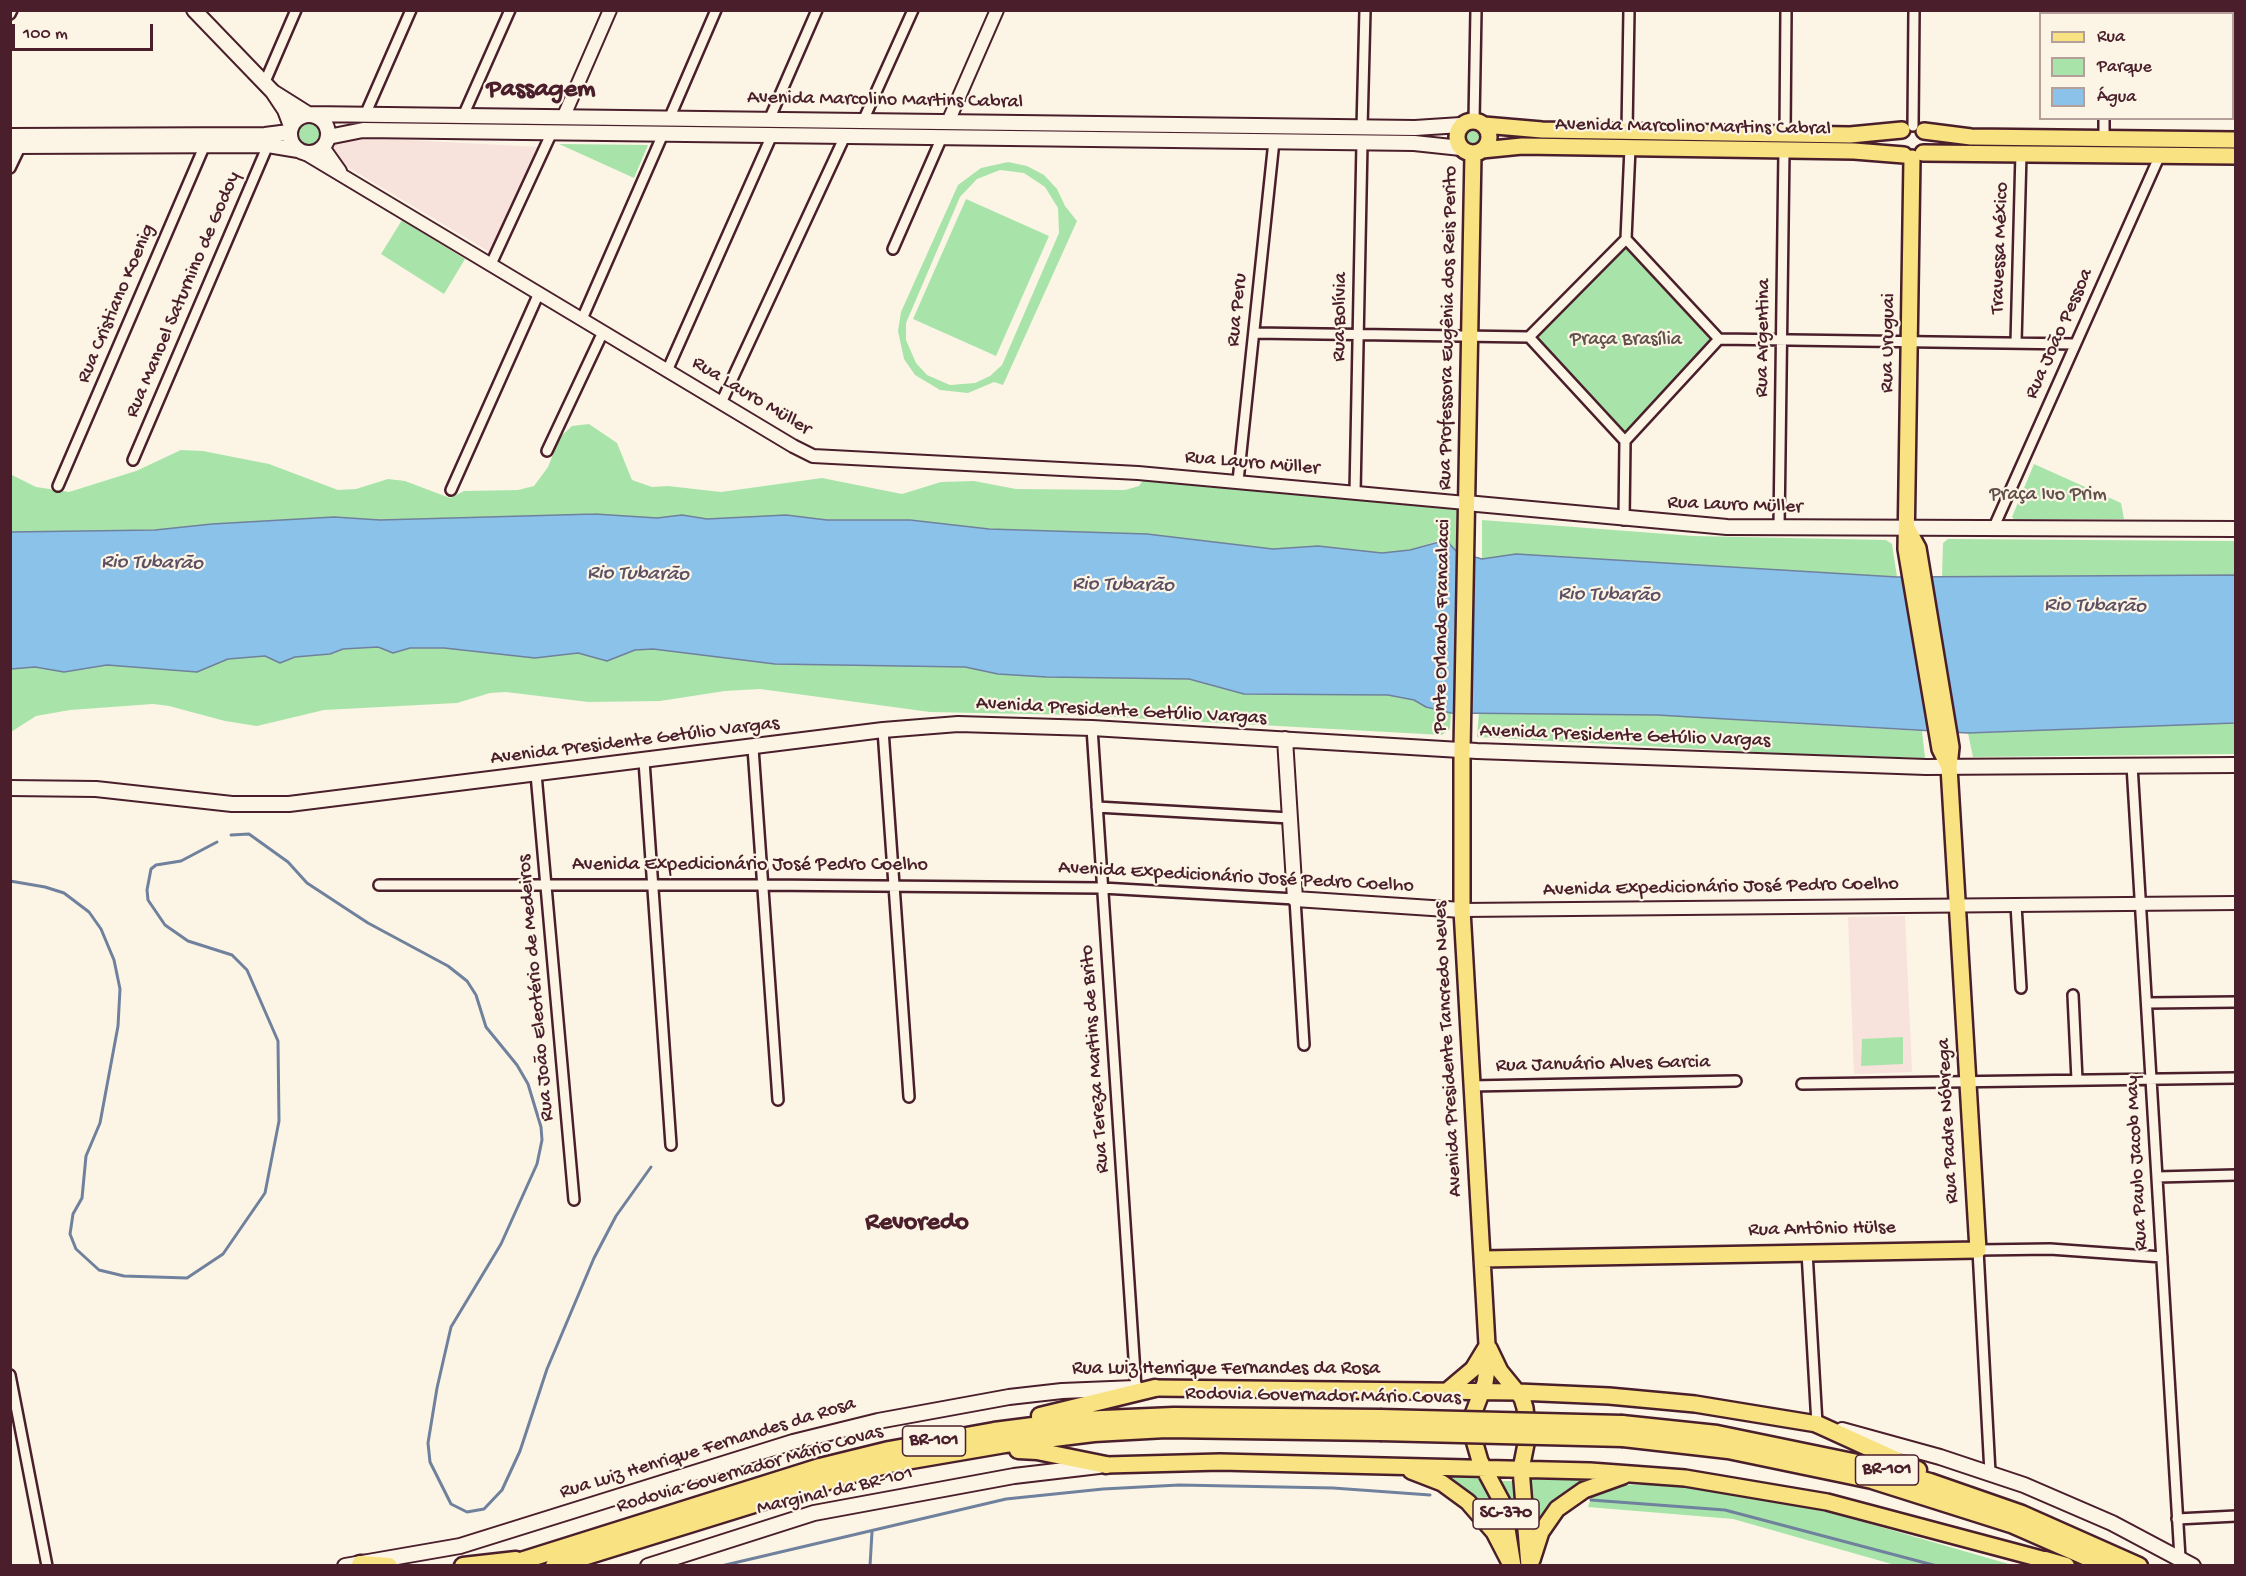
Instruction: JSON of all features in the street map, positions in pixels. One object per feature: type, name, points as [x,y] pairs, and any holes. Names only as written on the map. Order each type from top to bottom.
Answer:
[{"type":"highway","points":[[935,1441],[1155,1388]]},
{"type":"highway","name":"Rodovia Governador Mário Covas","points":[[505,1566],[820,1467],[935,1441],[1041,1424],[1131,1417],[1717,1434],[1817,1453],[1930,1482],[1988,1501],[2066,1532],[2139,1566]]},
{"type":"highway","points":[[1817,1424],[1988,1501]]},
{"type":"highway","name":"Rodovia Governador Mário Covas","points":[[554,1566],[841,1477],[948,1453],[1045,1438],[1130,1431],[1380,1425]]},
{"type":"highway","name":"Rodovia Governador Mário Covas","points":[[1622,1431],[1872,1480],[1991,1517],[2107,1566]]},
{"type":"highway","points":[[948,1453],[1037,1450],[1106,1465]]},
{"type":"highway","points":[[463,1566],[532,1558]]},
{"type":"highway","points":[[2050,1563],[2066,1566]]},
{"type":"highway","points":[[352,1565],[389,1566]]},
{"type":"main road","points":[[194,10],[268,88],[285,110],[291,142],[300,151]]},
{"type":"main road","points":[[16,141],[207,140],[268,145],[314,153],[326,142],[326,124],[268,88]]},
{"type":"main road","points":[[207,140],[290,129],[298,117],[308,114]]},
{"type":"main road","name":"Avenida Marcolino Martins Cabral","points":[[308,114],[1362,128],[1473,124],[1525,130],[1863,135],[1913,129],[1971,136],[2235,140]]},
{"type":"main road","points":[[663,134],[669,119]]},
{"type":"main road","points":[[942,137],[948,122]]},
{"type":"main road","points":[[1473,124],[1489,138],[1472,151],[1456,134],[1473,124]]},
{"type":"main road","points":[[1131,125],[1131,140]]},
{"type":"main road","points":[[1913,129],[1928,145],[1913,155],[1897,143],[1913,129]]},
{"type":"main road","name":"Avenida Marcolino Martins Cabral","points":[[326,142],[363,130],[1362,142],[1414,143],[1472,151],[1522,146],[1784,150],[1913,155],[2021,153],[2235,156]]},
{"type":"main road","points":[[2072,154],[2079,148],[2099,145],[2104,138]]},
{"type":"main road","name":"Rua Professora Eugênia dos Reis Perito","points":[[1466,503],[1472,151]]},
{"type":"main road","name":"Rua Uruguai","points":[[1912,548],[1907,528],[1913,155]]},
{"type":"main road","name":"Rua Lauro Müller","points":[[1466,503],[1701,526],[2235,529]]},
{"type":"main road","name":"Ponte Orlando Francalacci","points":[[1462,743],[1466,503]]},
{"type":"main road","name":"Rua Padre Nóbrega","points":[[1912,548],[1949,767],[1978,1250]]},
{"type":"main road","name":"Avenida Presidente Getúlio Vargas","points":[[10,788],[96,789],[232,804],[321,801],[884,730],[958,724],[1092,728],[1285,739],[1462,743],[1949,767],[2235,765]]},
{"type":"main road","points":[[1285,739],[1295,899]]},
{"type":"main road","name":"Avenida Presidente Tancredo Neves","points":[[1462,743],[1462,910],[1470,1086],[1487,1346],[1486,1374],[1482,1392]]},
{"type":"main road","name":"Avenida Expedicionário José Pedro Coelho","points":[[1295,899],[1462,910]]},
{"type":"main road","name":"Rua Antônio Hülse","points":[[1482,1258],[1978,1250]]},
{"type":"main road","points":[[1448,1391],[1473,1369],[1487,1346]]},
{"type":"main road","name":"Avenida Presidente Tancredo Neves","points":[[1487,1346],[1500,1371],[1518,1392]]},
{"type":"main road","name":"Rua Luiz Henrique Fernandes da Rosa","points":[[352,1565],[410,1556],[485,1539],[793,1442],[878,1421],[1009,1396],[1062,1390],[1136,1388],[1482,1392]]},
{"type":"main road","points":[[1484,1468],[1475,1450],[1471,1430],[1482,1392],[1518,1392],[1695,1404],[1817,1424],[1894,1443],[1990,1473],[2085,1511],[2193,1566]]},
{"type":"main road","points":[[1518,1392],[1525,1408],[1528,1426],[1521,1469]]},
{"type":"main road","points":[[1106,1465],[1220,1462],[1634,1473],[1783,1492],[1863,1511],[2050,1563]]},
{"type":"main road","name":"Marginal da BR-101","points":[[648,1566],[814,1513],[1014,1476],[1106,1465]]},
{"type":"main road","points":[[1397,1466],[1442,1484],[1467,1502],[1494,1532],[1511,1566]]},
{"type":"main road","name":"SC-370","points":[[1484,1468],[1503,1504],[1511,1566]]},
{"type":"main road","name":"SC-370","points":[[1521,1469],[1530,1566]]},
{"type":"main road","points":[[1530,1566],[1541,1532],[1557,1509],[1584,1490],[1634,1473]]},
{"type":"street","points":[[268,88],[296,10]]},
{"type":"street","points":[[365,115],[411,10]]},
{"type":"street","points":[[463,116],[510,10]]},
{"type":"street","points":[[563,118],[610,10]]},
{"type":"street","points":[[669,119],[716,10]]},
{"type":"street","points":[[769,120],[817,10]]},
{"type":"street","points":[[863,121],[913,10]]},
{"type":"street","points":[[948,122],[997,10]]},
{"type":"street","points":[[1362,128],[1365,10]]},
{"type":"street","points":[[1473,124],[1476,10]]},
{"type":"street","points":[[1627,131],[1629,10]]},
{"type":"street","points":[[1785,134],[1786,10]]},
{"type":"street","points":[[1913,129],[1914,10]]},
{"type":"street","points":[[2104,120],[2104,138]]},
{"type":"street","points":[[491,264],[552,132]]},
{"type":"street","points":[[582,320],[663,134]]},
{"type":"street","points":[[667,371],[772,135]]},
{"type":"street","points":[[721,403],[845,136]]},
{"type":"street","points":[[893,249],[942,137]]},
{"type":"street","name":"Rua Cristiano Koenig","points":[[58,486],[207,140]]},
{"type":"street","points":[[10,168],[16,141]]},
{"type":"street","name":"Rua Peru","points":[[1238,482],[1274,141]]},
{"type":"street","name":"Rua Lauro Müller","points":[[326,142],[342,175]]},
{"type":"street","name":"Rua Bolívia","points":[[1355,493],[1362,142]]},
{"type":"street","name":"Rua Manoel Saturnino de Godoy","points":[[133,460],[268,145]]},
{"type":"street","points":[[1529,337],[1626,238],[1630,147]]},
{"type":"street","name":"Rua Argentina","points":[[1779,527],[1784,150]]},
{"type":"street","name":"Rua Lauro Müller","points":[[300,151],[813,456],[1094,470],[1466,503]]},
{"type":"street","name":"Travessa México","points":[[2016,343],[2021,153]]},
{"type":"street","name":"Rua João Pessoa","points":[[1993,529],[2160,155]]},
{"type":"street","points":[[1626,238],[1719,339],[2075,344]]},
{"type":"street","points":[[451,490],[539,293]]},
{"type":"street","points":[[547,451],[603,332]]},
{"type":"street","points":[[1254,333],[1529,337],[1625,441]]},
{"type":"street","points":[[1624,520],[1625,441],[1719,339]]},
{"type":"street","name":"Rua Tereza Martins de Brito","points":[[1092,728],[1136,1388]]},
{"type":"street","points":[[884,730],[909,1097]]},
{"type":"street","points":[[753,748],[778,1100]]},
{"type":"street","points":[[644,761],[671,1145]]},
{"type":"street","name":"Rua Paulo Jacob May","points":[[2132,765],[2180,1558]]},
{"type":"street","name":"Rua João Eleotério de Medeiros","points":[[536,774],[574,1200]]},
{"type":"street","points":[[1097,807],[1290,818]]},
{"type":"street","name":"Avenida Expedicionário José Pedro Coelho","points":[[379,885],[654,884],[1102,888],[1295,899]]},
{"type":"street","points":[[1295,899],[1304,1045]]},
{"type":"street","name":"Avenida Expedicionário José Pedro Coelho","points":[[1462,910],[2235,903]]},
{"type":"street","points":[[2016,905],[2021,988]]},
{"type":"street","points":[[2073,995],[2077,1080]]},
{"type":"street","points":[[2147,1003],[2235,1002]]},
{"type":"street","points":[[1802,1084],[2235,1078]]},
{"type":"street","name":"Rua Januário Alves Garcia","points":[[1470,1086],[1736,1081]]},
{"type":"street","points":[[2157,1177],[2235,1175]]},
{"type":"street","name":"Rua Antônio Hülse","points":[[1978,1250],[2050,1249],[2162,1257]]},
{"type":"street","name":"Rua Padre Nóbrega","points":[[1978,1250],[1990,1473]]},
{"type":"street","points":[[1807,1252],[1817,1424]]},
{"type":"street","points":[[10,1375],[47,1566]]},
{"type":"street","points":[[2177,1519],[2235,1516]]},
{"type":"shaded area","points":[[352,137],[539,147],[493,254],[339,162],[332,154],[332,148],[337,141]]},
{"type":"shaded area","points":[[1905,916],[1912,1072],[1854,1074],[1848,917]]},
{"type":"green space","points":[[309,121],[318,125],[322,134],[318,143],[309,147],[300,143],[296,134],[300,125]]},
{"type":"green space","points":[[1473,127],[1480,130],[1483,137],[1480,144],[1473,147],[1466,144],[1463,137],[1466,130]]},
{"type":"green space","points":[[559,144],[648,145],[634,178]]},
{"type":"green space","points":[[1008,162],[1027,166],[1044,175],[1057,189],[1065,206],[1077,221],[1003,385],[994,382],[968,393],[940,390],[915,375],[904,359],[898,331],[901,312],[958,185],[981,168]],"holes":[[[1000,170],[1024,173],[1045,187],[1058,208],[1059,233],[1002,365],[990,376],[975,383],[950,385],[927,375],[916,363],[906,340],[906,323],[960,197],[977,179]]]},
{"type":"green space","points":[[966,199],[1049,236],[996,356],[913,319]]},
{"type":"green space","points":[[402,220],[465,259],[444,294],[381,254]]},
{"type":"green space","name":"Praça Brasília","points":[[1626,245],[1712,342],[1625,435],[1534,337]]},
{"type":"green space","points":[[589,424],[617,443],[632,480],[652,487],[668,486],[721,492],[822,478],[902,494],[941,482],[974,481],[1016,489],[1125,490],[1139,486],[1144,479],[1456,508],[1459,511],[1457,552],[1437,541],[1410,550],[1382,553],[1318,546],[1273,549],[1147,534],[989,529],[910,520],[827,520],[786,515],[707,519],[682,515],[657,518],[595,514],[380,520],[334,517],[212,524],[155,530],[11,532],[10,474],[36,487],[69,492],[136,471],[181,450],[203,451],[269,464],[338,490],[356,489],[388,479],[405,481],[450,498],[464,491],[518,490],[534,486],[548,467],[560,437],[572,426]]},
{"type":"green space","name":"Praça Ivo Prim","points":[[2034,464],[2121,503],[2124,519],[2014,519],[2012,517]]},
{"type":"green space","points":[[1482,520],[1693,536],[1886,540],[1892,544],[1897,577],[1516,554],[1482,559]]},
{"type":"green space","points":[[1948,539],[2235,541],[2235,575],[1942,577],[1943,543]]},
{"type":"green space","points":[[378,647],[393,653],[410,648],[444,648],[535,658],[578,653],[607,661],[635,650],[653,649],[775,664],[965,667],[998,674],[1046,677],[1189,679],[1244,694],[1388,695],[1414,700],[1426,707],[1451,713],[1450,729],[1442,735],[1077,715],[930,712],[760,689],[725,691],[660,701],[588,702],[506,692],[490,693],[457,703],[324,710],[257,726],[153,704],[70,710],[36,716],[11,732],[11,669],[35,667],[64,672],[107,665],[197,672],[228,659],[265,656],[280,663],[295,657],[330,654],[343,649]]},
{"type":"green space","points":[[1479,712],[1657,715],[1922,731],[1925,758],[1795,754],[1477,737]]},
{"type":"green space","points":[[2235,723],[2235,754],[1973,757],[1968,733]]},
{"type":"green space","points":[[1903,1037],[1903,1064],[1861,1066],[1862,1039]]},
{"type":"green space","points":[[1428,1472],[1478,1473],[1494,1492],[1503,1535]]},
{"type":"green space","points":[[1525,1477],[1590,1480],[1572,1489],[1550,1506],[1529,1538]]},
{"type":"green space","points":[[1497,1481],[1518,1481],[1524,1565],[1519,1565],[1516,1535]]},
{"type":"green space","points":[[1667,1484],[1763,1497],[1843,1516],[2012,1565],[1895,1565],[1733,1519],[1588,1507],[1593,1492],[1611,1485]]},
{"type":"water","name":"Rio Tubarão","points":[[595,514],[657,518],[682,515],[707,519],[786,515],[827,520],[910,520],[989,529],[1147,534],[1273,549],[1318,546],[1382,553],[1410,550],[1446,540],[1457,552],[1482,559],[1516,554],[1897,577],[2235,575],[2235,723],[1968,733],[1657,715],[1451,713],[1426,707],[1414,700],[1388,695],[1244,694],[1189,679],[1046,677],[998,674],[965,667],[775,664],[653,649],[635,650],[607,661],[578,653],[535,658],[444,648],[410,648],[393,653],[378,647],[343,649],[330,654],[295,657],[280,663],[265,656],[228,659],[197,672],[107,665],[64,672],[35,667],[11,669],[10,532],[155,530],[212,524],[334,517],[380,520]]},
{"type":"waterway","points":[[231,835],[249,834],[288,862],[307,883],[368,923],[448,966],[467,981],[476,995],[486,1027],[517,1065],[528,1084],[541,1127],[542,1140],[537,1164],[501,1244],[451,1327],[437,1388],[428,1443],[430,1462],[451,1504],[467,1512],[484,1509],[502,1490],[520,1451],[547,1369],[594,1258],[616,1216],[651,1167]]},
{"type":"waterway","points":[[10,881],[64,893],[89,912],[101,929],[114,960],[120,989],[118,1026],[100,1123],[86,1156],[82,1198],[73,1214],[70,1234],[76,1249],[99,1270],[124,1276],[187,1278],[223,1254],[265,1193],[279,1121],[278,1041],[247,970],[232,955],[188,941],[165,925],[148,900],[147,890],[151,869],[156,865],[181,861],[217,842]]},
{"type":"waterway","points":[[721,1566],[1006,1499],[1103,1489],[1179,1485],[1333,1488],[1430,1495]]},
{"type":"waterway","points":[[1591,1500],[1725,1510],[1937,1566]]},
{"type":"waterway","points":[[870,1566],[872,1532]]},
{"type":"district","name":"Passagem","points":[[541,91]]},
{"type":"district","name":"Revoredo","points":[[917,1224]]}]
